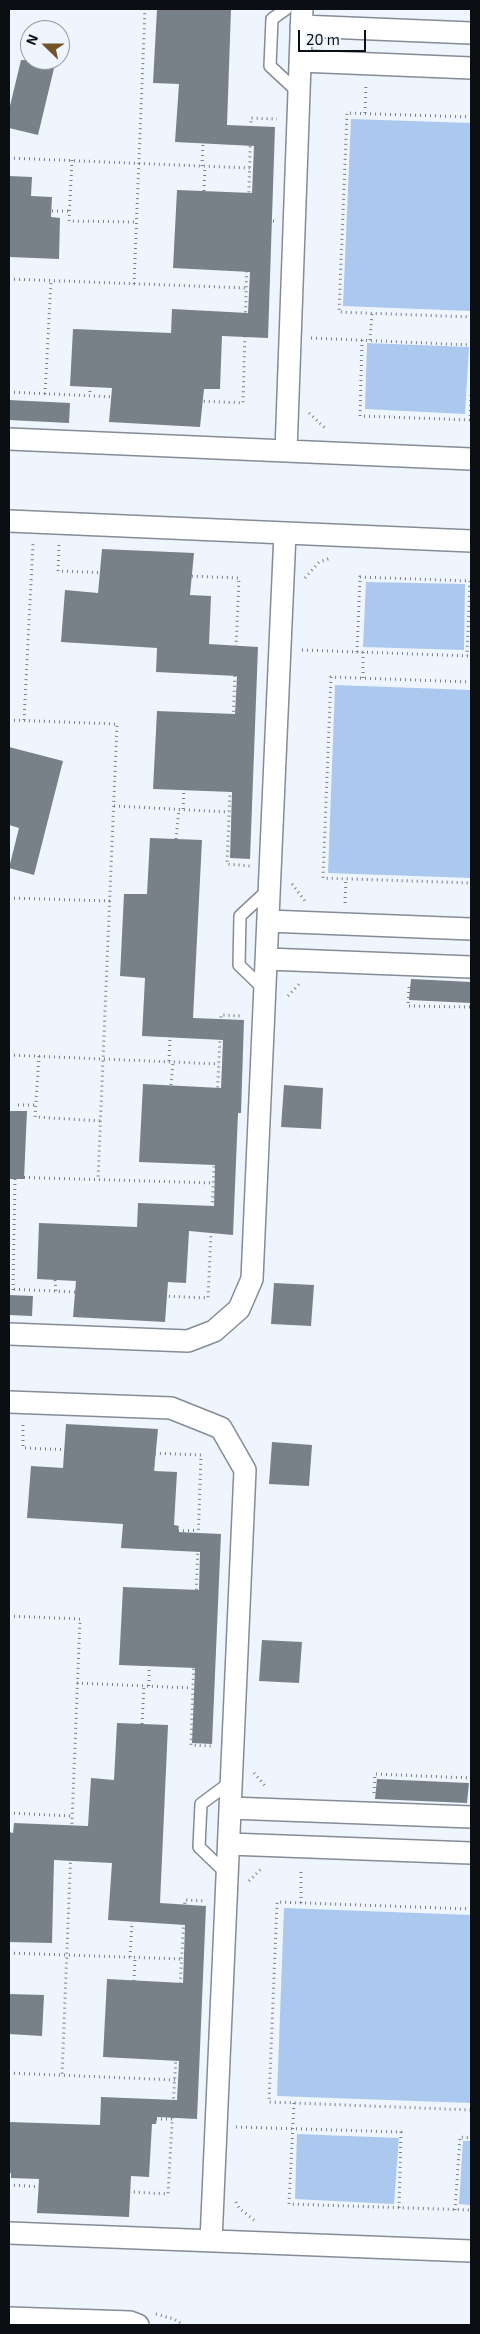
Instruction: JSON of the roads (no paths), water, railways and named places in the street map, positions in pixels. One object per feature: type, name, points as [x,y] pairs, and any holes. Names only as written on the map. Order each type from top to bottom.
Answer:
[{"type":"street","points":[[286,451],[301,18],[471,33]]},
{"type":"street","points":[[300,61],[471,68]]},
{"type":"street","points":[[9,440],[471,458]]},
{"type":"street","points":[[9,521],[471,541]]},
{"type":"street","points":[[9,1334],[188,1341],[214,1331],[239,1309],[252,1279],[285,533]]},
{"type":"street","points":[[268,921],[471,930]]},
{"type":"street","points":[[267,959],[471,967]]},
{"type":"street","points":[[9,1402],[171,1408],[221,1428],[245,1470],[212,2241]]},
{"type":"street","points":[[230,1808],[471,1817]]},
{"type":"street","points":[[228,1844],[471,1853]]},
{"type":"street","points":[[9,2233],[471,2251]]},
{"type":"street","points":[[9,2318],[130,2322],[147,2319]]},
{"type":"lane","points":[[286,9],[272,19],[270,66],[298,92]]},
{"type":"lane","points":[[266,991],[239,964],[240,916],[269,889]]},
{"type":"lane","points":[[227,1874],[199,1847],[201,1804],[232,1781]]}]
